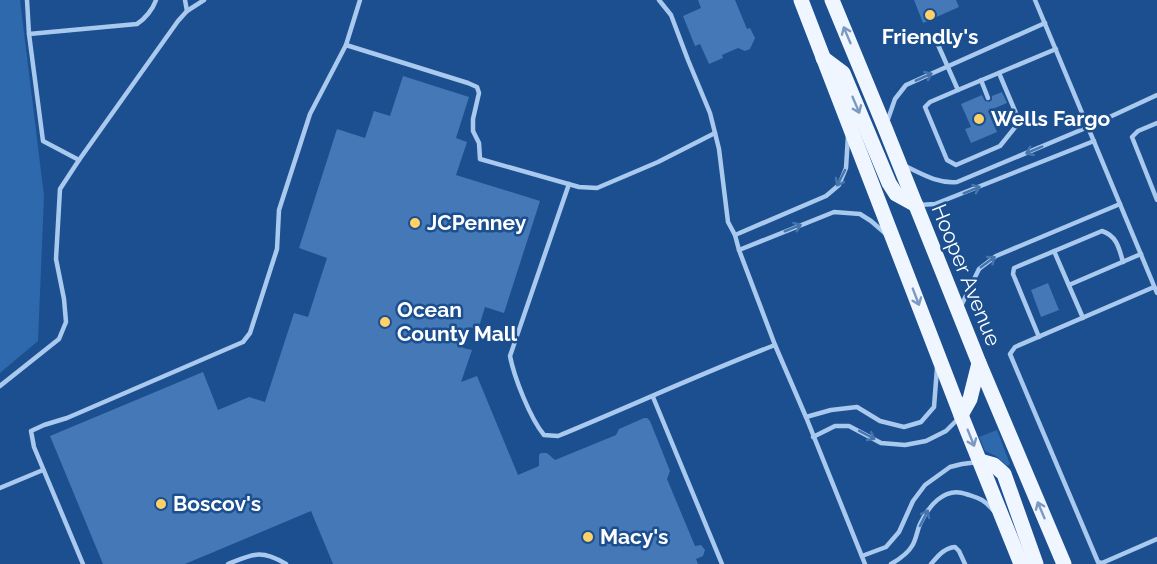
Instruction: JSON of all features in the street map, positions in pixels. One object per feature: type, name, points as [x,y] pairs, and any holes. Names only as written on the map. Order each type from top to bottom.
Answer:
[{"type":"main road","name":"Hooper Avenue","points":[[832,0],[979,363],[1064,563]]},
{"type":"main road","points":[[801,4],[1021,564]]},
{"type":"main road","points":[[824,58],[843,73],[889,183],[896,194],[916,206]]},
{"type":"main road","points":[[961,415],[970,399],[979,363]]},
{"type":"main road","points":[[980,461],[994,465],[1004,474],[1036,564]]},
{"type":"lane","points":[[27,0],[29,34],[43,141],[79,160]]},
{"type":"lane","points":[[29,34],[137,24],[142,21],[156,0]]},
{"type":"lane","points":[[185,0],[187,11]]},
{"type":"lane","points":[[0,386],[59,339],[66,322],[56,259],[60,189],[153,55],[187,11],[204,0]]},
{"type":"lane","points":[[83,564],[34,447],[31,431],[67,418],[243,342],[250,333],[277,249],[279,210],[310,114],[346,45],[360,0]]},
{"type":"lane","points":[[659,0],[671,15],[710,113],[719,150],[728,222],[735,235],[775,345],[865,564]]},
{"type":"lane","points":[[1035,0],[1157,293]]},
{"type":"lane","points":[[885,128],[895,99],[906,85],[1045,22]]},
{"type":"lane","points":[[935,38],[958,90]]},
{"type":"lane","points":[[346,45],[468,82],[477,87],[479,93],[473,118],[473,131],[479,143],[480,159],[579,187],[597,188],[658,162],[715,133]]},
{"type":"lane","points":[[999,73],[1018,118],[1017,125],[1000,146],[956,165],[947,160],[925,107],[930,102],[1056,49]]},
{"type":"lane","points":[[981,80],[988,98]]},
{"type":"lane","points":[[899,162],[938,181],[957,182],[1088,127],[1157,95]]},
{"type":"lane","points":[[735,235],[826,196],[839,184],[846,168],[848,121]]},
{"type":"lane","points":[[1157,123],[1138,130],[1132,137],[1157,200]]},
{"type":"lane","points":[[916,206],[935,204],[1094,141]]},
{"type":"lane","points":[[569,184],[510,356],[512,369],[536,425],[544,435],[558,436],[775,345]]},
{"type":"lane","points":[[959,312],[979,269],[996,256],[1120,204]]},
{"type":"lane","points":[[739,250],[834,212],[860,214],[872,221],[895,243]]},
{"type":"lane","points":[[1040,337],[1013,274],[1014,268],[1102,231],[1110,234],[1116,240],[1123,262]]},
{"type":"lane","points":[[1054,251],[1083,318]]},
{"type":"lane","points":[[1069,285],[1141,254]]},
{"type":"lane","points":[[1154,287],[1016,347],[1010,354],[1098,562],[1102,563],[1157,539]]},
{"type":"lane","points":[[806,417],[831,410],[857,407],[880,421],[904,427],[921,422],[934,407],[938,352]]},
{"type":"lane","points":[[653,397],[722,564]]},
{"type":"lane","points":[[813,436],[835,426],[849,426],[881,443],[905,445],[926,441],[946,431],[961,415]]},
{"type":"lane","points":[[862,556],[886,548],[899,532],[913,501],[925,485],[950,468],[980,461]]},
{"type":"lane","points":[[0,488],[43,470]]},
{"type":"lane","points":[[891,564],[912,546],[920,524],[930,507],[940,497],[950,493],[961,492],[985,500],[1005,523]]},
{"type":"lane","points":[[931,564],[938,555],[955,547],[965,564]]},
{"type":"lane","points":[[228,564],[248,556],[261,554],[274,556],[286,564]]},
{"type":"shaded area","points":[[0,0],[20,0],[44,196],[38,341],[0,373]]},
{"type":"shaded area","points":[[997,430],[1010,464],[1007,466],[996,456],[985,451],[979,437]]},
{"type":"building","points":[[698,0],[735,0],[747,29],[750,28],[755,38],[750,49],[745,51],[738,48],[709,64],[700,44],[695,46],[683,16],[701,8]]},
{"type":"building","name":"Friendly's","points":[[914,0],[956,0],[959,7],[923,23]]},
{"type":"building","name":"Ocean County Mall","points":[[403,76],[469,97],[456,138],[467,142],[456,175],[540,201],[504,313],[485,307],[478,330],[470,327],[463,348],[472,350],[461,382],[477,376],[518,475],[539,466],[541,453],[547,453],[555,460],[616,435],[619,429],[647,418],[670,471],[667,479],[695,546],[701,545],[705,550],[703,556],[696,559],[698,564],[333,564],[311,511],[185,564],[103,564],[50,436],[203,372],[218,410],[249,397],[265,402],[294,313],[308,317],[327,258],[299,248],[337,129],[365,138],[374,111],[390,116]]},
{"type":"building","name":"Wells Fargo","points":[[1002,92],[1007,103],[988,111],[997,132],[971,143],[965,129],[971,127],[961,104],[982,95],[985,101],[989,102],[992,96]]},
{"type":"building","points":[[1048,283],[1059,310],[1041,317],[1031,290]]},
{"type":"place","name":"Friendly's","points":[[930,15]]},
{"type":"place","name":"Wells Fargo","points":[[979,119]]},
{"type":"place","name":"JCPenney","points":[[415,223]]},
{"type":"place","name":"Ocean County Mall","points":[[385,322]]},
{"type":"place","name":"Boscov's","points":[[161,504]]},
{"type":"place","name":"Macy's","points":[[588,537]]}]
